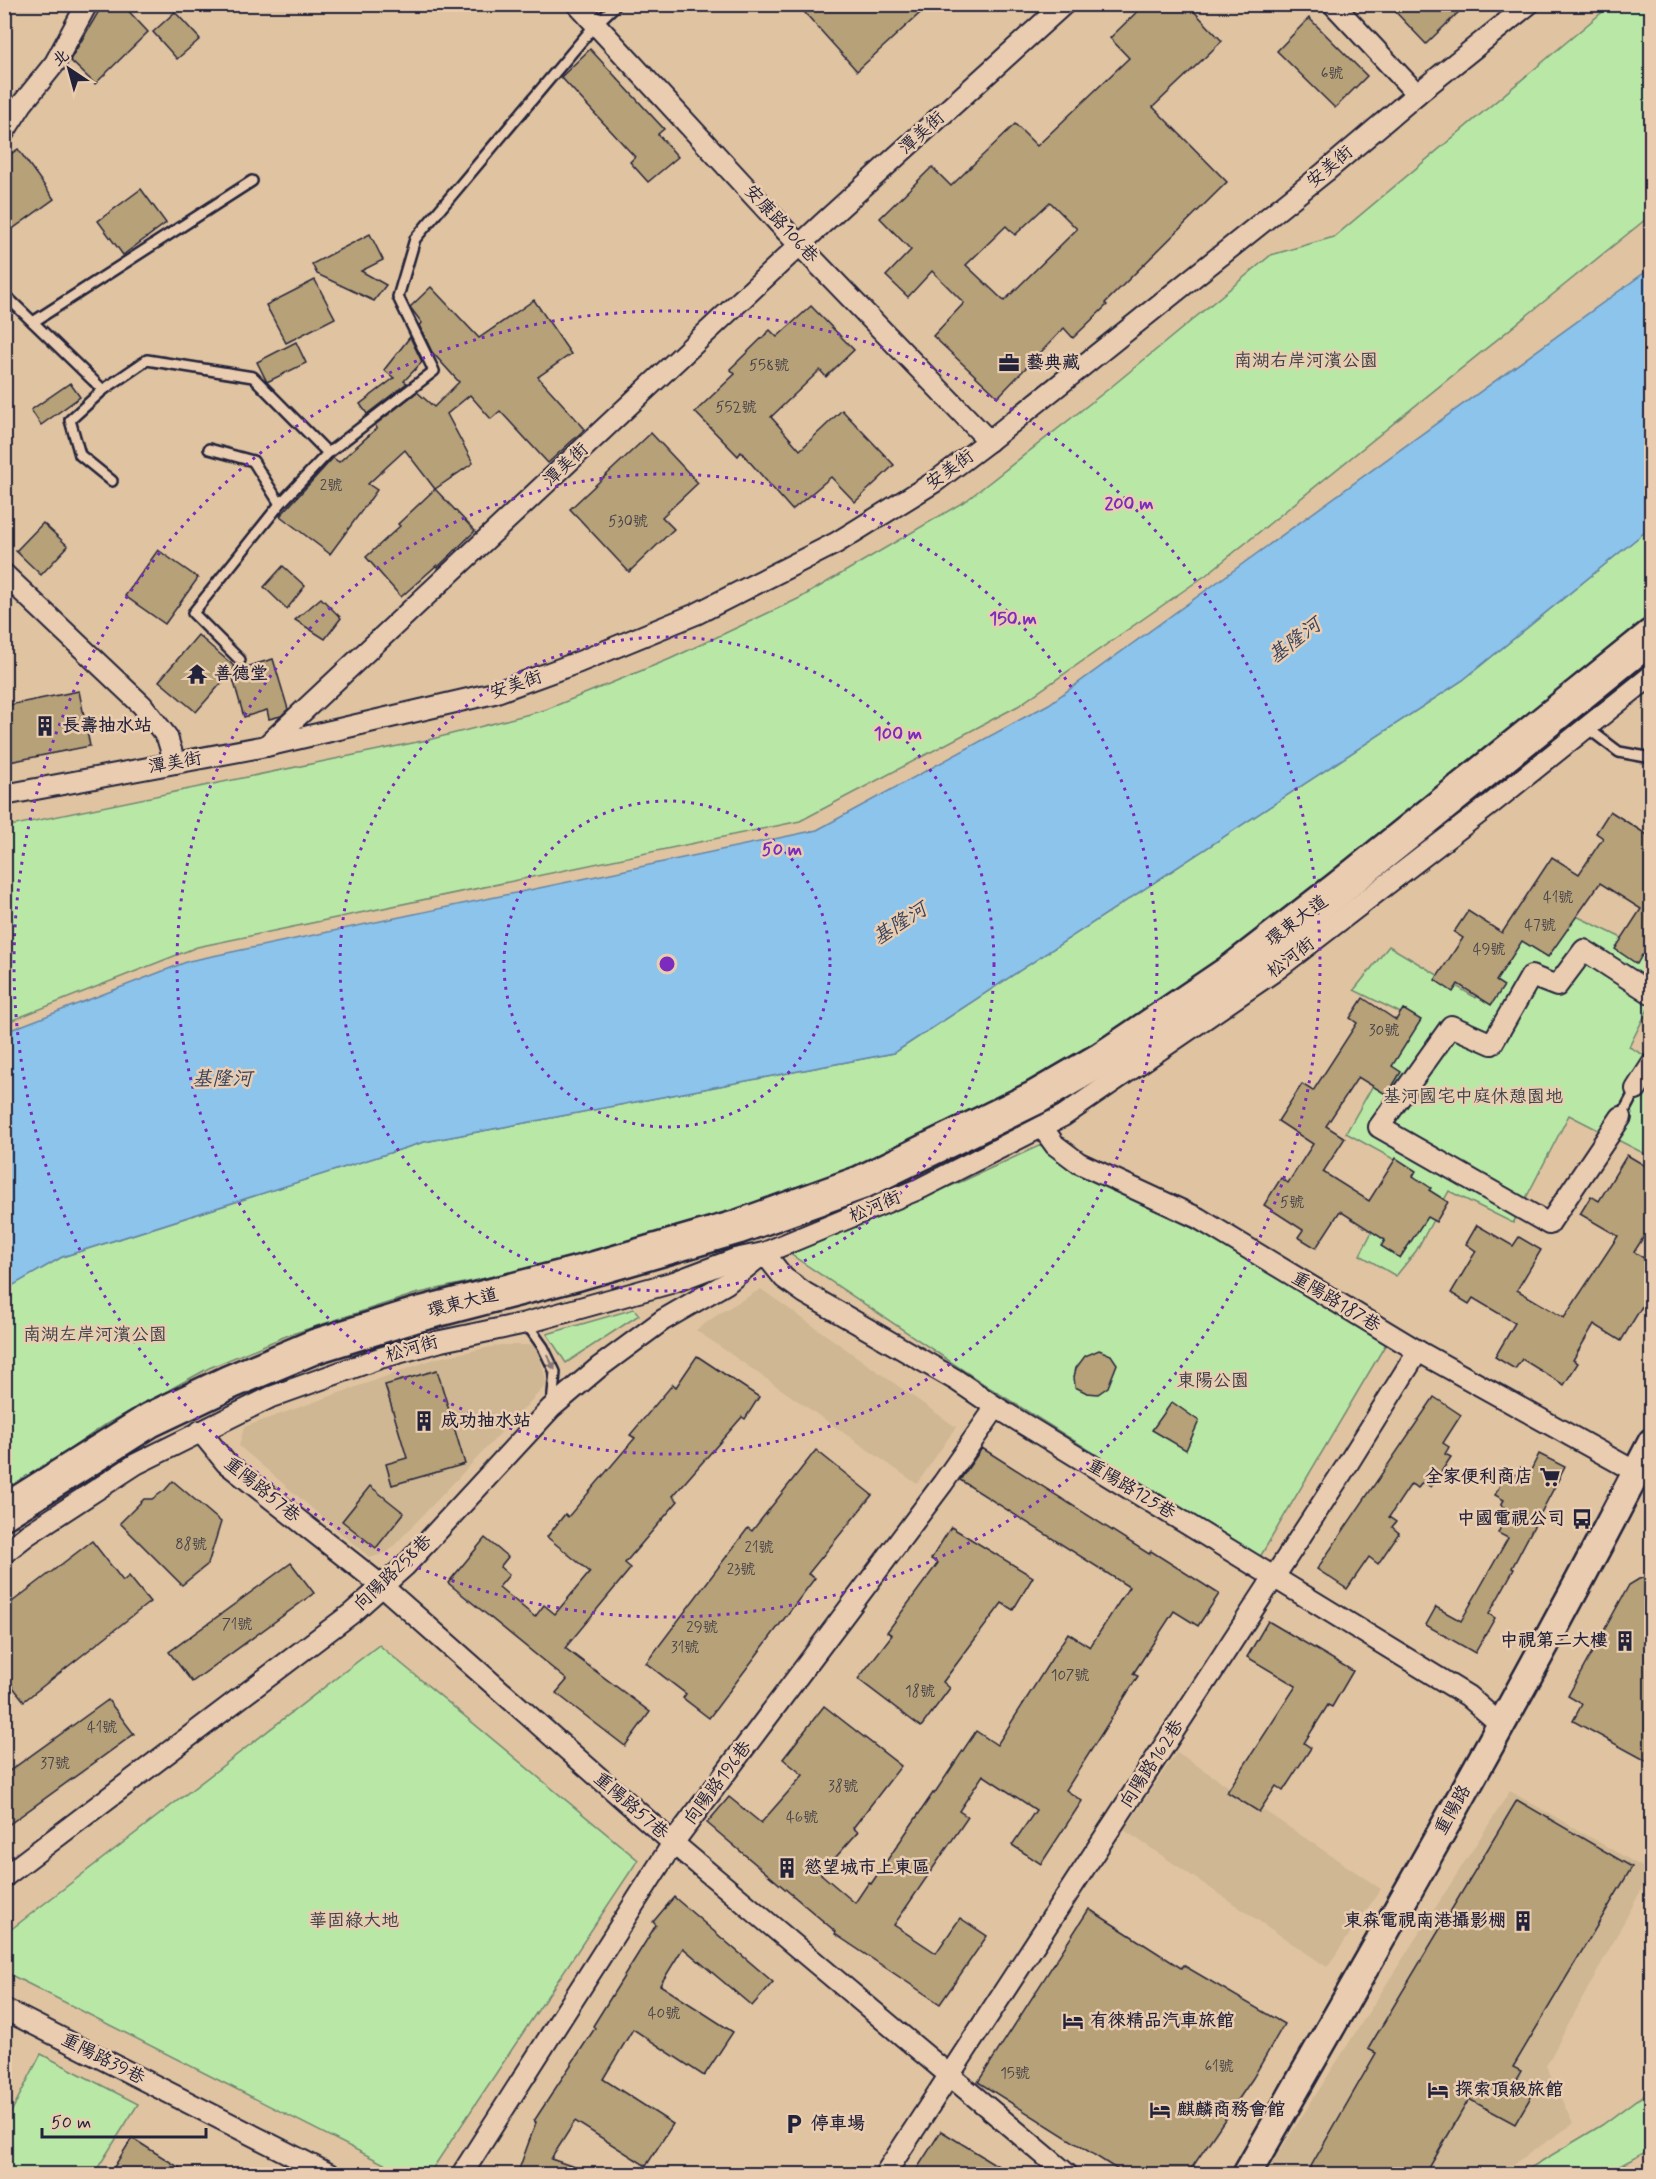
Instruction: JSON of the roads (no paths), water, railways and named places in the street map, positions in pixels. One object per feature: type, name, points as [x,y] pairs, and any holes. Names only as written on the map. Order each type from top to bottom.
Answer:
[{"type":"highway","name":"環東大道","points":[[4,1513],[105,1447],[155,1418],[318,1346],[416,1316],[575,1276],[758,1221],[863,1180],[1040,1096],[1139,1037],[1234,970],[1340,889],[1652,637]]},
{"type":"street","points":[[4,132],[22,104],[55,63],[87,4]]},
{"type":"street","name":"安康路106巷","points":[[577,4],[800,245],[989,441]]},
{"type":"street","name":"潭美街","points":[[4,795],[266,746],[800,245],[1064,4]]},
{"type":"street","points":[[1333,4],[1417,94]]},
{"type":"street","name":"安美街","points":[[266,746],[494,693],[579,662],[696,614],[836,543],[936,481],[989,441],[1325,172],[1529,4]]},
{"type":"street","points":[[4,574],[142,705],[167,737],[175,763]]},
{"type":"street","name":"松河街","points":[[4,1553],[27,1535],[136,1464],[271,1397],[380,1358],[441,1341],[526,1323],[674,1282],[735,1259],[765,1253],[921,1188],[1063,1116],[1273,972],[1491,804],[1652,675]]},
{"type":"street","points":[[1621,1117],[1548,1224],[1378,1127],[1451,1026],[1492,1044],[1531,976],[1557,986],[1584,950],[1652,994]]},
{"type":"street","points":[[1636,1089],[1652,1064]]},
{"type":"street","name":"重陽路187巷","points":[[1042,1127],[1055,1145],[1079,1163],[1197,1218],[1418,1351],[1635,1472]]},
{"type":"street","name":"重陽路125巷","points":[[765,1253],[784,1278],[805,1293],[956,1380],[996,1407],[1468,1696],[1500,1724]]},
{"type":"street","name":"向陽路258巷","points":[[4,1877],[342,1620],[382,1586],[405,1566],[551,1408],[598,1368],[663,1320],[727,1283],[765,1253]]},
{"type":"street","name":"向陽路162巷","points":[[885,2175],[1349,1462],[1418,1351]]},
{"type":"street","name":"向陽路196巷","points":[[462,2175],[674,1843],[943,1483],[996,1407]]},
{"type":"street","name":"重陽路57巷","points":[[200,1431],[226,1463],[382,1586],[674,1843],[1067,2175]]},
{"type":"street","name":"重陽路","points":[[1247,2175],[1500,1724],[1652,1442]]},
{"type":"street","name":"重陽路39巷","points":[[4,2009],[329,2175]]},
{"type":"lane","points":[[240,660],[193,613],[280,504],[328,453],[434,371],[398,297],[415,239],[595,25],[618,4]]},
{"type":"lane","points":[[33,322],[252,181]]},
{"type":"lane","points":[[4,294],[103,390]]},
{"type":"lane","points":[[112,481],[80,454],[70,420],[103,390],[147,360],[253,377],[328,453]]},
{"type":"lane","points":[[209,449],[253,461],[280,504]]},
{"type":"lane","points":[[1586,727],[1619,753],[1652,758]]},
{"type":"lane","points":[[1621,1117],[1636,1089]]},
{"type":"lane","points":[[526,1323],[543,1347],[555,1372],[551,1408]]},
{"type":"water","name":"基隆河","points":[[1651,268],[1651,527],[1463,680],[894,1053],[424,1142],[62,1257],[5,1290],[5,1032],[189,961],[817,830],[1049,704]]},
{"type":"place","name":"藝典藏","points":[[1009,363]]},
{"type":"place","name":"善德堂","points":[[197,674]]},
{"type":"place","name":"長壽抽水站","points":[[45,726]]},
{"type":"place","name":"成功抽水站","points":[[424,1421]]},
{"type":"place","name":"全家便利商店","points":[[1550,1477]]},
{"type":"place","name":"中國電視公司","points":[[1582,1519]]},
{"type":"place","name":"中視第二大樓","points":[[1625,1641]]},
{"type":"place","name":"慾望城市上東區","points":[[787,1868]]},
{"type":"place","name":"東森電視南港攝影棚","points":[[1523,1921]]},
{"type":"place","name":"有徠精品汽車旅館","points":[[1073,2021]]},
{"type":"place","name":"探索頂級旅館","points":[[1438,2090]]},
{"type":"place","name":"麒麟商務會館","points":[[1160,2110]]},
{"type":"place","name":"停車場","points":[[794,2124]]},
{"type":"park label","name":"南湖右岸河濱公園","points":[[1306,361]]},
{"type":"park label","name":"基河國宅中庭休憩園地","points":[[1473,1097]]},
{"type":"park label","name":"南湖左岸河濱公園","points":[[95,1335]]},
{"type":"park label","name":"東陽公園","points":[[1213,1381]]},
{"type":"park label","name":"華固綠大地","points":[[354,1921]]}]
